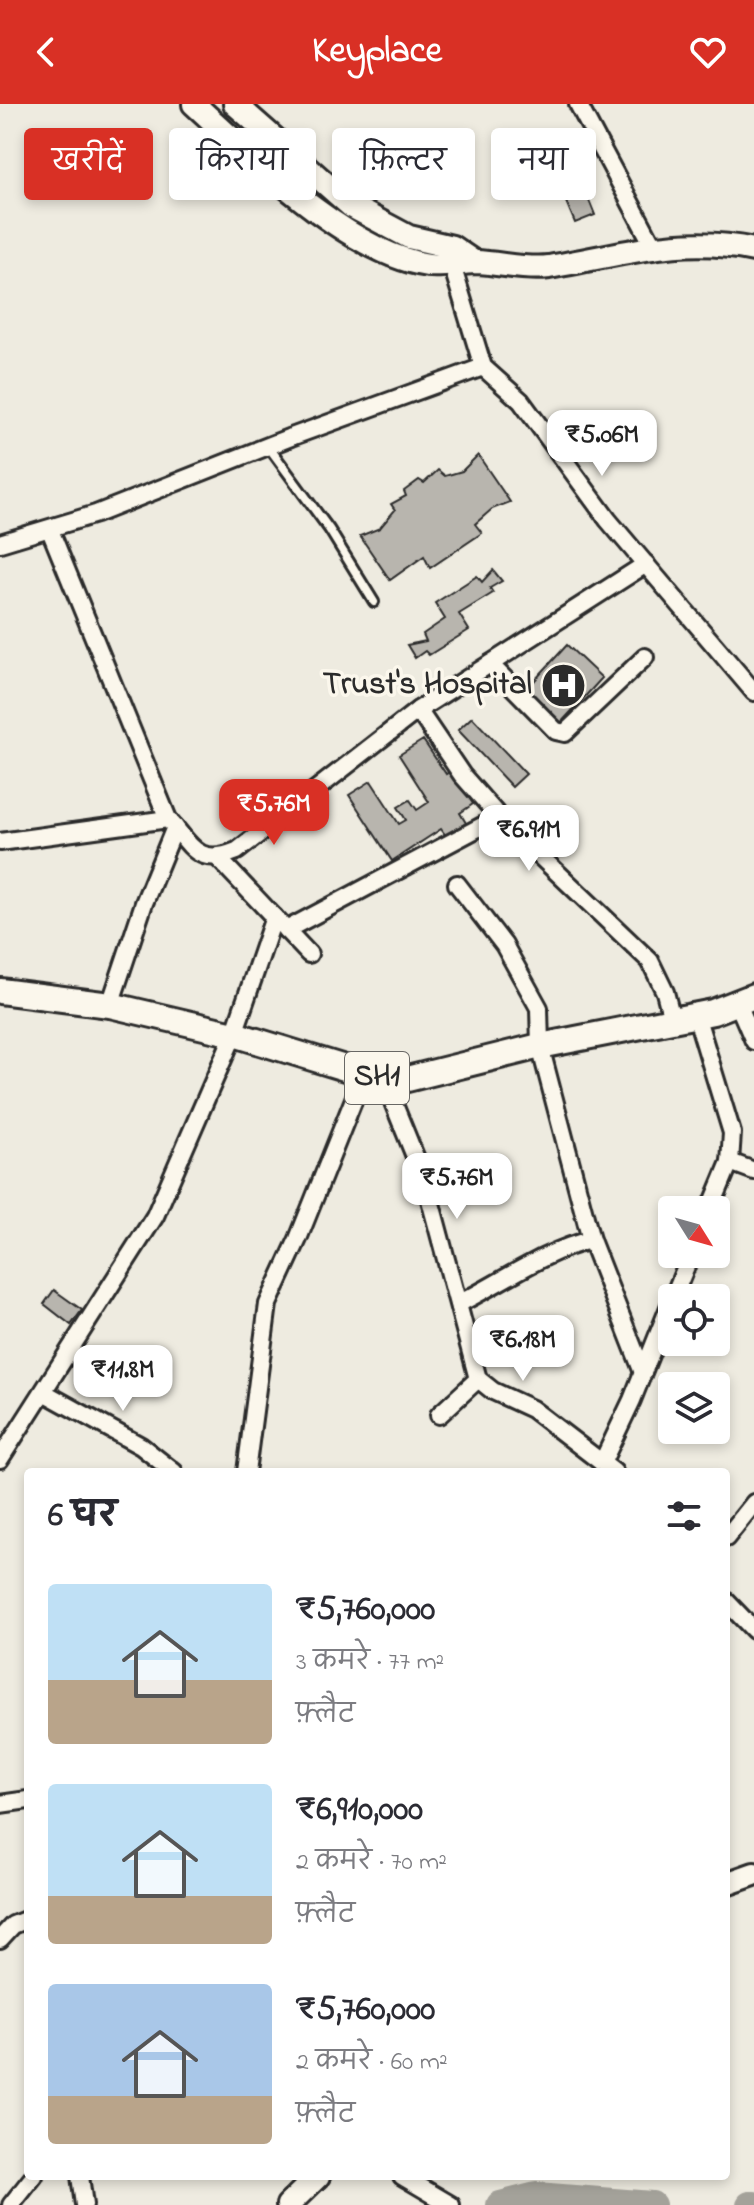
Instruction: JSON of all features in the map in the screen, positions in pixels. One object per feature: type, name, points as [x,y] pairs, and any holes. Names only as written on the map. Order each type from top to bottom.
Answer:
[{"type":"main road","name":"SH1","points":[[0,991],[110,1005],[234,1034],[374,1077],[421,1077],[540,1046],[684,1017],[746,1000]]},
{"type":"street","points":[[194,104],[220,128]]},
{"type":"street","points":[[235,104],[263,128]]},
{"type":"street","points":[[578,104],[654,247]]},
{"type":"street","points":[[316,175],[351,206],[409,237],[452,247],[463,264],[483,367],[521,401],[608,520],[754,692]]},
{"type":"street","points":[[307,200],[356,238],[395,256],[427,265],[545,268],[671,243],[721,243],[754,250]]},
{"type":"street","points":[[0,543],[50,530],[483,367]]},
{"type":"street","points":[[50,530],[172,823],[198,855],[218,858],[237,851],[418,710],[646,564]]},
{"type":"street","points":[[490,664],[556,731],[565,733],[645,657]]},
{"type":"street","points":[[418,710],[462,775],[499,817],[650,961],[665,992],[684,1017],[732,1133],[730,1162],[716,1196]]},
{"type":"street","points":[[286,930],[499,817]]},
{"type":"street","points":[[0,842],[172,823]]},
{"type":"street","points":[[110,1005],[172,823]]},
{"type":"street","points":[[218,858],[309,954]]},
{"type":"street","points":[[457,884],[504,945],[539,1008],[540,1046],[591,1240],[642,1370]]},
{"type":"street","points":[[0,1459],[45,1393],[155,1216],[234,1034],[274,917]]},
{"type":"street","points":[[746,1000],[754,1041]]},
{"type":"street","points":[[374,1077],[425,1181],[478,1379],[493,1391],[532,1409],[607,1468]]},
{"type":"street","points":[[247,1468],[268,1304],[374,1077]]},
{"type":"street","points":[[730,1162],[753,1165]]},
{"type":"street","points":[[460,1303],[564,1246],[591,1240]]},
{"type":"street","points":[[608,1468],[658,1332]]},
{"type":"street","points":[[439,1415],[478,1379]]},
{"type":"street","points":[[45,1393],[141,1446],[169,1468]]},
{"type":"street","points":[[730,1533],[754,1503]]},
{"type":"street","points":[[730,1610],[754,1630]]},
{"type":"street","points":[[0,1804],[24,1801]]},
{"type":"street","points":[[730,1881],[754,1874]]},
{"type":"street","points":[[0,1939],[13,1925],[24,1921]]},
{"type":"street","points":[[11,2205],[31,2180]]},
{"type":"street","points":[[81,2180],[84,2205]]},
{"type":"street","points":[[288,2205],[314,2180]]},
{"type":"street","points":[[409,2180],[451,2205]]},
{"type":"lane","points":[[268,446],[329,529],[374,602]]},
{"type":"building","points":[[565,200],[589,200],[595,215],[575,223]]},
{"type":"building","points":[[478,455],[510,502],[492,509],[475,524],[482,533],[430,568],[424,556],[390,580],[360,536],[380,528],[395,510],[391,504],[406,496],[404,491],[419,480],[424,483],[438,470],[445,476],[462,471]]},
{"type":"building","points":[[493,570],[502,581],[490,588],[493,593],[459,614],[469,630],[429,655],[425,651],[415,658],[407,645],[426,641],[423,634],[445,619],[435,603],[477,576],[482,582]]},
{"type":"building","name":"Trust's Hospital","points":[[567,645],[602,678],[558,726],[523,693]]},
{"type":"building","points":[[472,717],[526,774],[512,787],[458,730]]},
{"type":"building","points":[[423,740],[446,774],[452,770],[473,804],[460,813],[466,823],[446,836],[441,829],[392,861],[349,795],[371,781],[399,824],[406,820],[398,807],[410,800],[417,810],[429,802],[399,755]]},
{"type":"building","points":[[54,1290],[82,1310],[71,1325],[44,1304]]},
{"type":"waterway","points":[[500,2205],[536,2196],[652,2205]]},
{"type":"place","name":"Trust's Hospital","points":[[563,685]]}]
